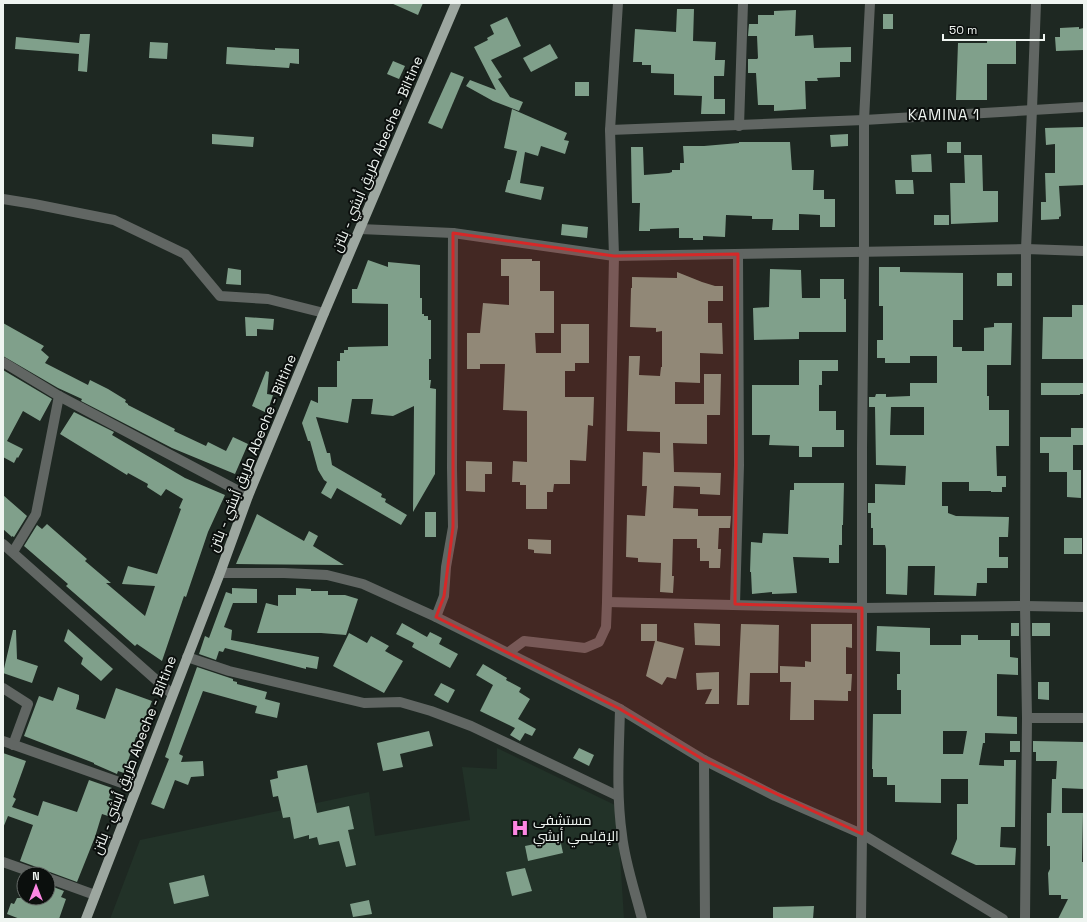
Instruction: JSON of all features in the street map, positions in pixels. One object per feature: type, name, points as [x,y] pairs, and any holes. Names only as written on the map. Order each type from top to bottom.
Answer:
[{"type":"main road","name":"طريق أبشي - بلتن Abeche - Biltine","points":[[86,919],[220,573],[248,496],[456,3]]},
{"type":"street","points":[[509,652],[524,641],[585,648],[600,642],[606,626],[614,256],[610,130],[618,3]]},
{"type":"street","points":[[739,126],[743,3]]},
{"type":"street","points":[[861,919],[864,120],[870,3]]},
{"type":"street","points":[[1025,919],[1027,718],[1025,606],[1026,249],[1036,3]]},
{"type":"street","points":[[610,130],[864,120],[1084,107]]},
{"type":"street","points":[[3,199],[114,220],[185,254],[220,296],[268,299],[324,313]]},
{"type":"street","points":[[360,229],[453,233],[614,256],[1026,249],[1084,251]]},
{"type":"street","points":[[436,617],[444,596],[446,568],[454,527],[452,468],[453,233]]},
{"type":"street","points":[[735,604],[739,465],[738,254]]},
{"type":"street","points":[[3,362],[58,396],[248,496]]},
{"type":"street","points":[[13,552],[36,514],[58,396]]},
{"type":"street","points":[[3,544],[172,694]]},
{"type":"street","points":[[220,573],[327,575],[363,584],[509,652],[620,709],[704,760],[775,796],[862,834],[1003,919]]},
{"type":"street","points":[[607,602],[862,608],[1084,606]]},
{"type":"street","points":[[187,657],[230,671],[364,703],[400,702],[431,711],[471,726],[618,796]]},
{"type":"street","points":[[3,688],[28,704],[8,743],[136,788]]},
{"type":"street","points":[[620,709],[618,796],[624,848],[642,919]]},
{"type":"street","points":[[1027,718],[1084,718]]},
{"type":"street","points":[[704,760],[705,919]]},
{"type":"street","points":[[3,862],[16,867]]},
{"type":"street","points":[[56,881],[96,895]]},
{"type":"highlighted area","points":[[453,233],[614,256],[738,254],[735,604],[862,608],[862,834],[704,760],[620,709],[436,617],[444,596],[453,527]]},
{"type":"shaded area","name":"مستشفى الإقليمي أبشي","points":[[497,748],[617,806],[624,919],[110,919],[140,840],[369,792],[375,836],[470,820],[462,767],[497,769]]},
{"type":"building","points":[[391,3],[423,3],[418,15]]},
{"type":"building","points":[[677,9],[694,9],[693,41],[716,42],[715,60],[725,60],[724,76],[714,76],[714,99],[725,99],[725,114],[701,114],[702,96],[674,95],[674,74],[651,73],[651,65],[642,65],[642,62],[633,62],[635,29],[676,32]]},
{"type":"building","points":[[796,10],[795,36],[813,35],[814,48],[851,47],[851,62],[840,62],[840,77],[817,78],[818,81],[805,81],[806,109],[774,111],[774,105],[758,105],[756,73],[748,73],[748,59],[758,58],[757,36],[748,36],[749,24],[758,24],[758,15],[774,15],[774,11]]},
{"type":"building","points":[[883,14],[893,14],[893,29],[883,29]]},
{"type":"building","points":[[507,17],[521,46],[491,60],[502,77],[498,79],[510,97],[523,102],[519,111],[493,101],[466,86],[470,80],[496,90],[474,47],[488,40],[487,38],[494,34],[490,25]]},
{"type":"building","points":[[1079,27],[1079,29],[1084,28],[1084,50],[1056,51],[1055,37],[1060,37],[1060,28]]},
{"type":"building","points":[[80,34],[90,34],[87,72],[78,71],[79,54],[15,49],[16,37],[79,43]]},
{"type":"building","points":[[987,41],[1016,41],[1016,64],[987,64],[987,100],[956,100],[958,43],[987,43]]},
{"type":"building","points":[[150,42],[168,43],[167,59],[149,58]]},
{"type":"building","points":[[550,44],[558,58],[531,72],[523,58]]},
{"type":"building","points":[[227,47],[275,50],[275,48],[299,49],[299,64],[290,63],[289,68],[226,64]]},
{"type":"building","points":[[393,61],[405,66],[399,79],[387,74]]},
{"type":"building","points":[[451,72],[464,77],[442,129],[428,123]]},
{"type":"building","points":[[575,82],[589,82],[589,96],[575,96]]},
{"type":"building","points":[[512,109],[567,133],[564,140],[569,141],[565,154],[541,146],[538,156],[525,152],[520,183],[544,187],[541,200],[505,192],[508,180],[510,180],[517,151],[504,148]]},
{"type":"building","points":[[1084,127],[1084,185],[1059,186],[1061,216],[1059,219],[1041,220],[1041,202],[1046,202],[1045,173],[1055,173],[1055,144],[1046,145],[1045,128]]},
{"type":"building","points":[[212,134],[254,137],[253,147],[212,144]]},
{"type":"building","points":[[848,134],[848,146],[831,147],[830,135]]},
{"type":"building","points":[[739,142],[790,142],[792,170],[814,170],[813,190],[824,190],[824,199],[835,199],[835,227],[820,227],[820,215],[799,214],[799,230],[772,230],[773,219],[752,219],[752,216],[726,215],[725,237],[703,236],[703,240],[679,238],[679,228],[639,231],[640,203],[632,203],[631,147],[643,147],[644,175],[669,173],[672,172],[672,170],[680,170],[680,163],[684,163],[683,146],[704,146]]},
{"type":"building","points":[[947,142],[961,142],[961,153],[947,153]]},
{"type":"building","points":[[931,154],[932,172],[912,172],[911,155]]},
{"type":"building","points":[[964,155],[982,155],[983,191],[998,191],[998,222],[951,224],[950,183],[965,183]]},
{"type":"building","points":[[895,180],[913,180],[914,194],[896,194]]},
{"type":"building","points":[[934,215],[949,215],[949,225],[934,225]]},
{"type":"building","points":[[562,224],[588,227],[587,238],[561,235]]},
{"type":"building","points":[[501,259],[532,259],[532,261],[540,261],[540,291],[554,291],[554,333],[535,333],[536,353],[561,353],[561,324],[589,324],[589,363],[575,363],[575,371],[565,371],[565,397],[594,397],[593,426],[588,425],[586,461],[570,460],[570,484],[554,484],[553,492],[547,492],[547,509],[526,509],[526,485],[520,485],[520,482],[512,482],[513,461],[527,462],[527,411],[503,410],[505,364],[480,364],[480,369],[467,369],[467,333],[480,333],[483,303],[509,305],[509,276],[501,276]]},
{"type":"building","points":[[368,260],[388,267],[388,262],[420,265],[420,298],[422,298],[422,314],[424,314],[424,316],[428,316],[428,320],[431,320],[431,359],[429,359],[429,380],[431,380],[430,388],[436,389],[435,474],[413,512],[414,406],[393,416],[371,414],[373,399],[352,399],[348,423],[316,417],[327,453],[330,453],[332,465],[382,494],[381,497],[386,499],[385,502],[407,515],[401,525],[337,488],[331,499],[321,493],[327,482],[318,470],[310,441],[308,441],[302,423],[311,400],[318,403],[318,387],[337,387],[337,361],[340,361],[340,353],[344,353],[344,350],[348,350],[348,347],[388,346],[388,304],[352,303],[352,289],[357,289]]},
{"type":"building","points":[[879,267],[900,267],[900,272],[963,273],[963,320],[953,320],[953,347],[962,347],[962,351],[984,351],[984,328],[994,327],[994,323],[1012,323],[1011,365],[987,365],[987,396],[989,396],[989,410],[1009,410],[1009,446],[996,446],[997,476],[1006,476],[1006,487],[1002,487],[1002,492],[969,491],[969,482],[942,482],[942,506],[948,506],[948,513],[956,516],[1009,517],[1008,537],[999,537],[999,557],[1008,557],[1008,568],[987,568],[987,583],[977,583],[976,596],[934,595],[935,566],[908,566],[907,595],[886,594],[886,549],[885,545],[873,545],[873,528],[871,528],[871,513],[868,513],[868,503],[875,503],[875,484],[905,485],[906,466],[876,465],[875,407],[869,407],[869,397],[875,397],[876,394],[886,394],[886,397],[910,396],[910,383],[937,383],[937,356],[910,356],[910,363],[885,363],[885,358],[877,358],[877,340],[883,340],[883,306],[879,306]],"holes":[[[891,407],[924,407],[924,435],[890,435]]]},
{"type":"building","points":[[228,268],[241,270],[241,285],[226,284]]},
{"type":"building","points":[[770,269],[801,270],[802,298],[820,298],[820,279],[844,279],[844,299],[846,299],[846,332],[799,332],[799,339],[754,340],[753,308],[769,307]]},
{"type":"building","points":[[677,272],[715,286],[723,286],[723,301],[708,301],[708,323],[722,323],[723,354],[700,353],[700,383],[675,382],[675,404],[704,404],[704,374],[721,374],[720,415],[707,415],[707,444],[673,443],[674,472],[721,473],[720,495],[700,494],[700,487],[674,486],[673,508],[698,509],[698,516],[731,516],[730,528],[719,528],[718,549],[721,549],[720,568],[709,568],[709,561],[700,561],[700,548],[697,548],[697,539],[673,539],[673,593],[660,592],[661,563],[638,562],[638,558],[626,557],[627,515],[645,516],[647,486],[642,486],[643,452],[660,453],[660,432],[627,431],[629,356],[640,356],[639,375],[660,376],[662,367],[662,331],[656,332],[656,328],[630,327],[632,277],[677,278]]},
{"type":"building","points":[[997,273],[1012,273],[1012,286],[997,286]]},
{"type":"building","points":[[1072,305],[1084,305],[1084,359],[1042,359],[1043,317],[1072,317]]},
{"type":"building","points":[[245,317],[274,319],[273,330],[257,329],[257,336],[246,336]]},
{"type":"building","points":[[3,323],[44,346],[41,350],[49,357],[45,363],[88,385],[90,380],[108,389],[126,400],[125,402],[128,405],[175,429],[174,431],[206,446],[208,442],[226,451],[233,437],[248,444],[235,474],[172,448],[81,401],[82,399],[58,388],[3,356]]},
{"type":"building","points":[[799,360],[838,360],[838,371],[822,371],[822,385],[819,385],[819,411],[836,411],[836,430],[844,430],[844,447],[812,447],[812,457],[799,457],[799,446],[769,445],[770,435],[752,435],[752,385],[799,385]]},
{"type":"building","points":[[3,370],[52,399],[40,421],[23,411],[7,441],[23,449],[14,463],[3,457]]},
{"type":"building","points":[[266,371],[269,372],[267,394],[273,395],[267,413],[252,406]]},
{"type":"building","points":[[1041,383],[1084,383],[1084,394],[1041,395]]},
{"type":"building","points":[[74,412],[114,432],[112,435],[185,478],[225,495],[208,532],[162,661],[137,644],[135,646],[66,586],[68,584],[24,546],[37,525],[42,529],[47,524],[87,559],[85,561],[111,583],[106,583],[145,616],[155,586],[122,584],[128,566],[157,574],[181,509],[179,508],[183,499],[166,489],[161,496],[147,487],[148,484],[128,473],[127,475],[60,434]]},
{"type":"building","points":[[1071,428],[1084,428],[1084,445],[1073,445],[1073,470],[1081,470],[1081,498],[1067,497],[1067,472],[1049,472],[1049,453],[1040,453],[1040,437],[1071,437]]},
{"type":"building","points":[[466,461],[492,462],[492,474],[485,474],[485,492],[466,491]]},
{"type":"building","points":[[794,483],[844,483],[842,545],[839,545],[839,563],[829,563],[829,558],[793,557],[797,593],[772,594],[772,592],[752,594],[750,572],[751,542],[762,543],[763,533],[788,534],[790,490],[794,490]]},
{"type":"building","points":[[3,495],[27,516],[14,537],[3,529]]},
{"type":"building","points":[[425,512],[436,512],[436,537],[425,537]]},
{"type":"building","points":[[257,514],[304,541],[309,531],[318,536],[313,546],[344,565],[236,564]]},
{"type":"building","points":[[1064,538],[1082,538],[1082,554],[1064,554]]},
{"type":"building","points":[[528,539],[551,540],[551,554],[534,553],[534,550],[528,549]]},
{"type":"building","points":[[232,588],[257,589],[257,603],[233,603],[224,627],[232,630],[231,640],[319,657],[317,669],[306,667],[306,669],[225,648],[223,652],[219,651],[216,660],[199,654],[205,636],[209,638],[226,592],[232,594]]},
{"type":"building","points":[[296,588],[311,589],[311,591],[328,591],[328,595],[345,595],[358,599],[346,635],[321,633],[257,633],[266,603],[278,606],[278,595],[296,595]]},
{"type":"building","points":[[402,623],[427,637],[430,632],[442,638],[439,644],[458,654],[450,668],[412,647],[414,643],[396,634]]},
{"type":"building","points":[[694,623],[720,624],[720,646],[695,645]]},
{"type":"building","points":[[1011,623],[1019,623],[1019,636],[1011,636]]},
{"type":"building","points":[[1032,623],[1050,623],[1050,636],[1032,636]]},
{"type":"building","points":[[641,624],[657,624],[657,641],[684,648],[676,679],[667,677],[662,685],[646,676],[655,641],[641,641]]},
{"type":"building","points":[[741,624],[779,625],[778,673],[750,673],[749,705],[737,705]]},
{"type":"building","points":[[811,624],[852,624],[852,648],[846,647],[846,674],[852,674],[851,691],[848,691],[848,701],[814,700],[814,720],[790,720],[791,682],[780,682],[780,666],[805,667],[805,661],[811,662]]},
{"type":"building","points":[[877,626],[930,628],[930,645],[961,645],[961,635],[978,635],[978,640],[1010,640],[1010,657],[1018,658],[1018,675],[997,674],[997,716],[1017,717],[1017,734],[985,733],[985,743],[983,743],[979,765],[1004,766],[1004,760],[1016,760],[1015,827],[1001,827],[1000,847],[1016,848],[1015,865],[976,865],[951,854],[957,839],[957,804],[968,804],[968,779],[941,779],[941,803],[895,802],[895,785],[887,785],[887,777],[873,777],[873,714],[901,714],[901,690],[897,690],[897,674],[900,674],[900,652],[876,651]],"holes":[[[943,731],[967,731],[963,754],[943,754]]]},
{"type":"building","points":[[68,629],[113,669],[101,681],[81,664],[83,658],[64,641]]},
{"type":"building","points":[[13,630],[16,630],[17,659],[38,666],[32,683],[3,673]]},
{"type":"building","points":[[349,633],[367,643],[371,636],[389,646],[385,651],[403,661],[384,693],[333,666]]},
{"type":"building","points":[[483,664],[507,678],[506,680],[521,688],[519,692],[530,699],[518,719],[536,729],[532,736],[525,733],[520,741],[510,735],[515,728],[480,711],[493,685],[476,675]]},
{"type":"building","points":[[197,667],[233,679],[233,681],[237,682],[237,684],[267,692],[265,699],[280,703],[277,718],[255,713],[257,706],[203,691],[179,754],[183,756],[181,762],[203,761],[204,776],[191,777],[188,785],[175,780],[164,809],[151,804],[169,759],[165,757]]},
{"type":"building","points":[[719,672],[719,704],[705,704],[712,689],[697,690],[696,673]]},
{"type":"building","points":[[1038,682],[1049,682],[1049,700],[1038,699]]},
{"type":"building","points":[[441,683],[455,690],[448,703],[434,695]]},
{"type":"building","points":[[58,687],[79,695],[76,709],[105,719],[116,688],[152,701],[138,737],[136,737],[124,773],[118,771],[117,774],[94,763],[24,736],[39,696],[53,701]]},
{"type":"building","points":[[429,731],[433,746],[400,754],[403,767],[383,771],[377,743]]},
{"type":"building","points":[[1010,741],[1020,741],[1020,752],[1010,752]]},
{"type":"building","points":[[1033,741],[1084,742],[1084,789],[1062,788],[1062,813],[1083,813],[1082,862],[1084,862],[1084,919],[1058,919],[1068,899],[1061,899],[1061,895],[1049,895],[1048,873],[1050,869],[1050,846],[1047,846],[1047,813],[1051,813],[1052,779],[1056,779],[1057,761],[1036,761],[1036,752],[1033,752]]},
{"type":"building","points":[[579,748],[594,755],[589,766],[573,758]]},
{"type":"building","points":[[3,753],[26,761],[13,797],[16,799],[12,807],[38,816],[43,801],[77,812],[89,780],[112,788],[109,798],[113,800],[108,816],[102,814],[95,837],[77,882],[56,874],[56,866],[34,866],[20,861],[33,825],[8,816],[3,828]]},
{"type":"building","points":[[307,765],[317,813],[349,806],[354,829],[348,830],[356,865],[346,867],[339,841],[319,845],[317,837],[309,839],[309,835],[294,839],[290,817],[283,818],[278,796],[273,797],[270,780],[278,778],[277,771]]},
{"type":"building","points":[[560,839],[563,853],[528,861],[525,846]]},
{"type":"building","points":[[525,868],[532,891],[512,896],[506,872]]},
{"type":"building","points":[[204,875],[209,896],[174,904],[169,883]]},
{"type":"building","points":[[56,888],[64,891],[61,897],[66,899],[59,919],[20,919],[7,914],[11,903],[14,904],[16,900],[16,906],[56,906]]},
{"type":"building","points":[[369,900],[372,914],[353,917],[350,904]]},
{"type":"building","points":[[814,906],[813,919],[773,919],[773,907]]},
{"type":"place","name":"مستشفى الإقليمي أبشي","points":[[520,828]]},
{"type":"district","name":"KAMINA 1","points":[[944,114]]}]
